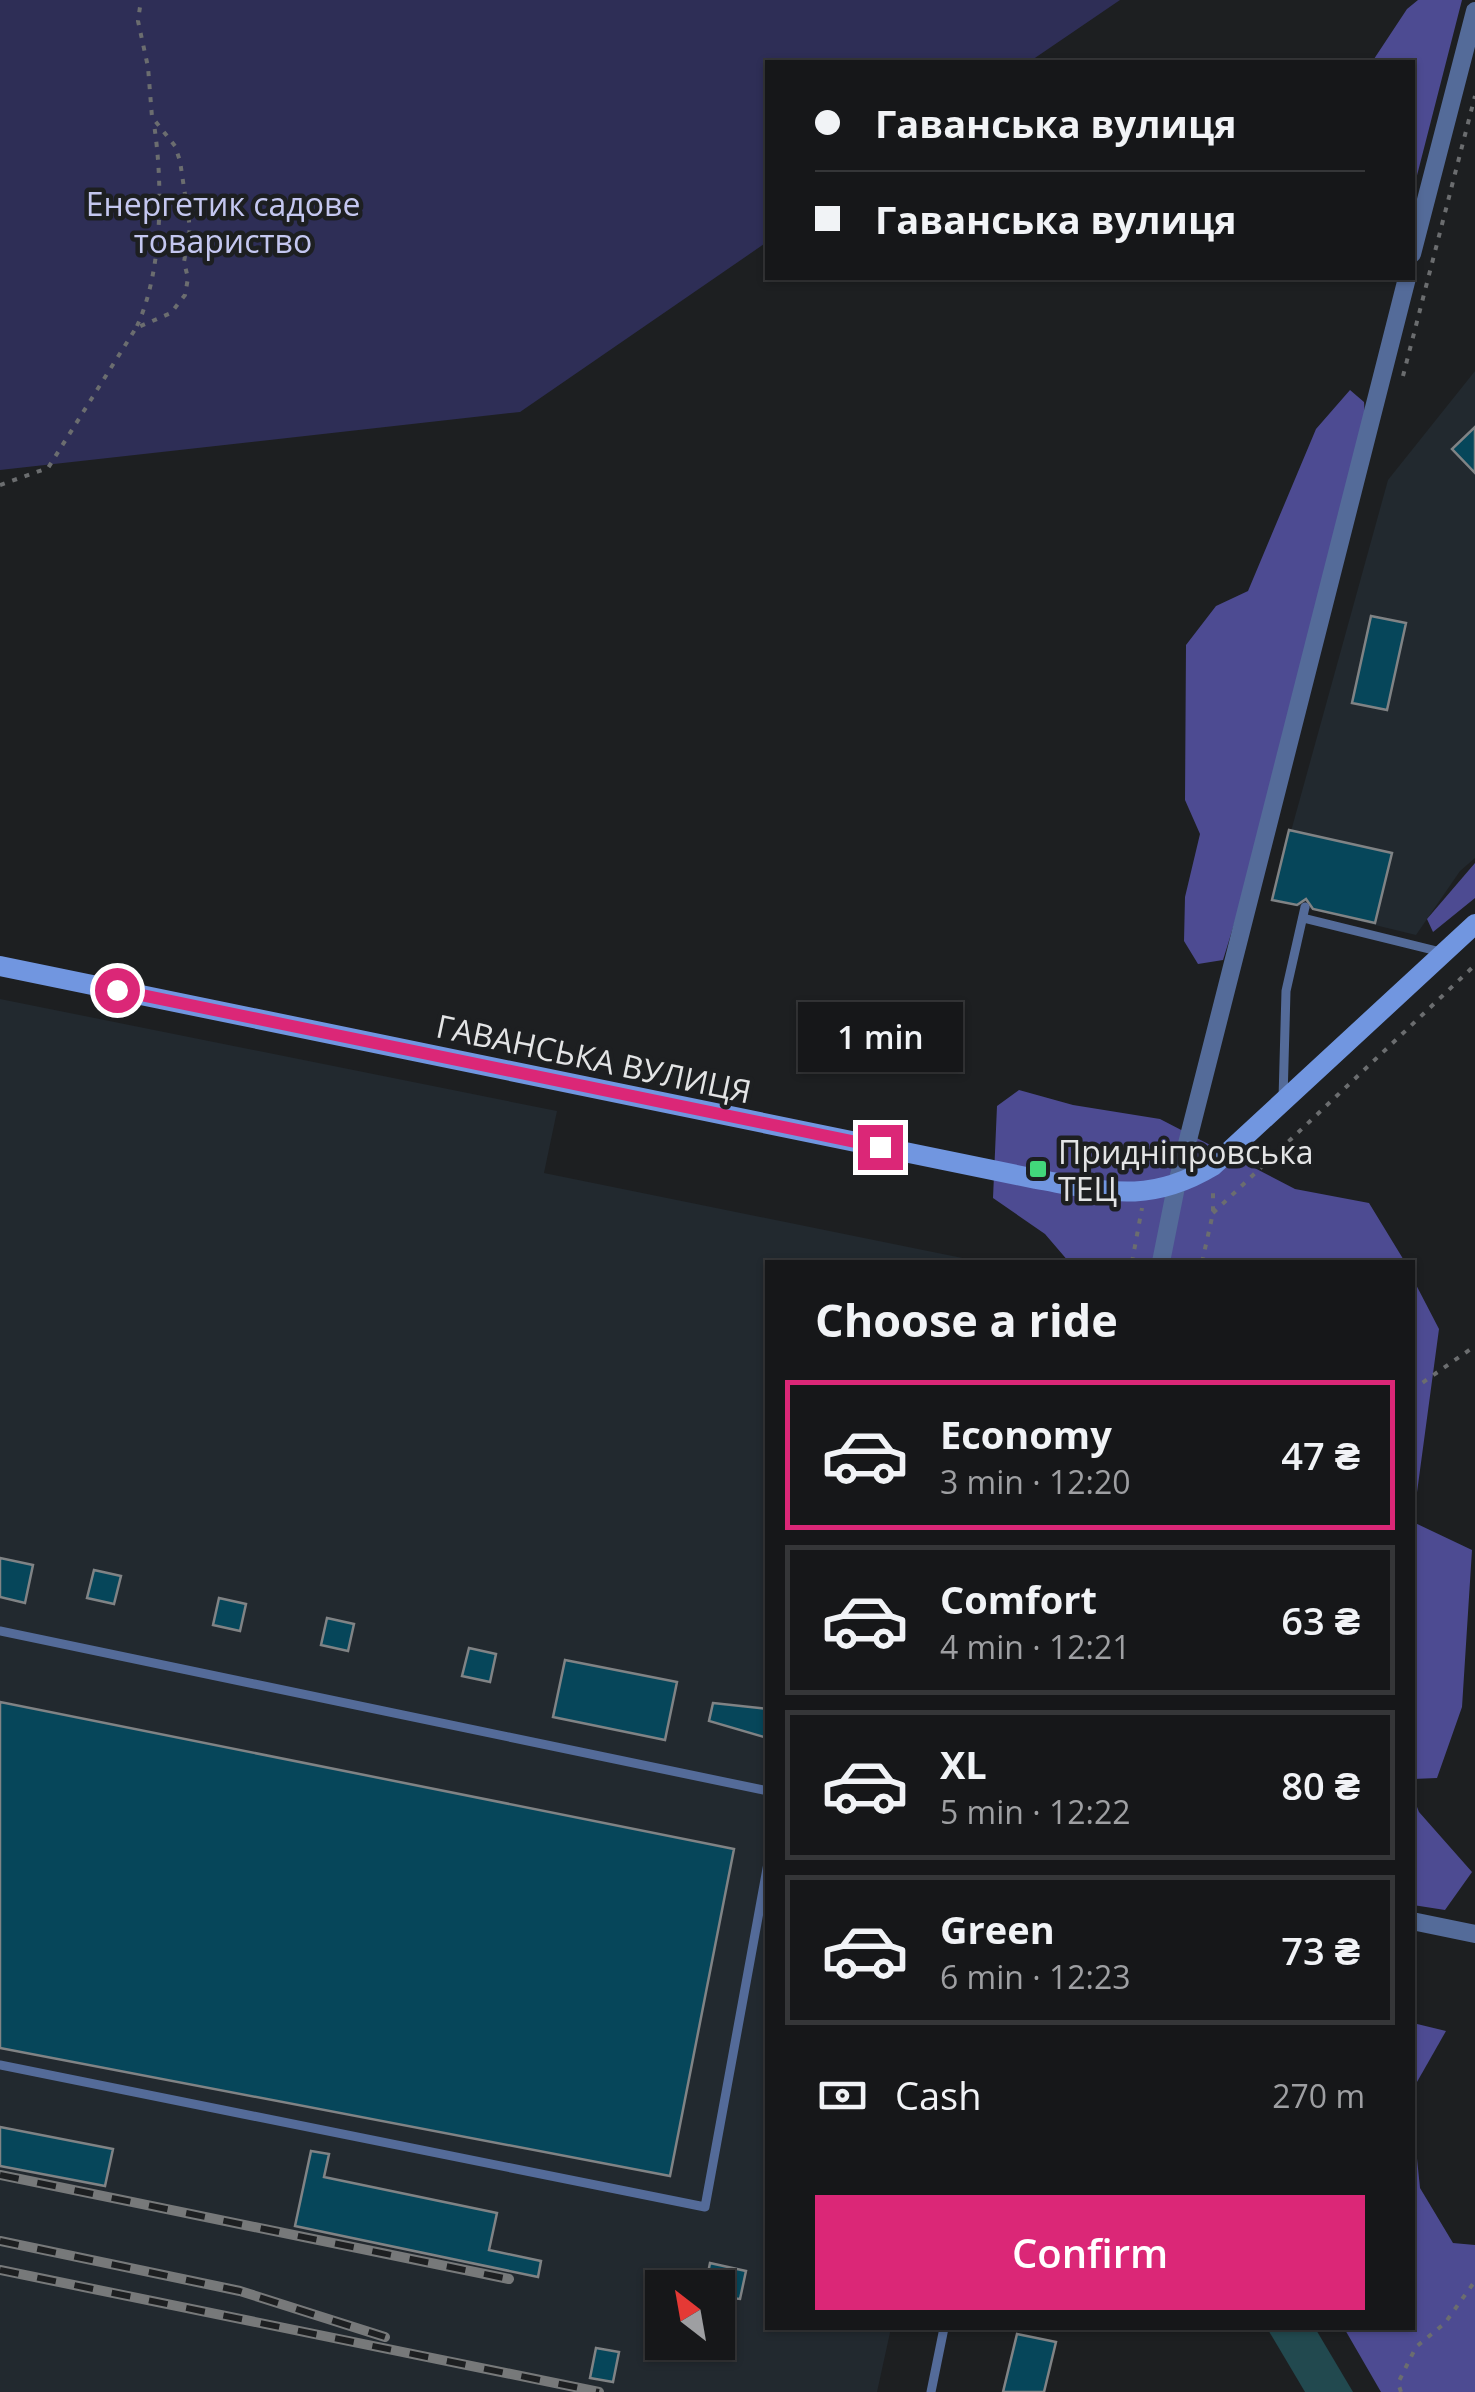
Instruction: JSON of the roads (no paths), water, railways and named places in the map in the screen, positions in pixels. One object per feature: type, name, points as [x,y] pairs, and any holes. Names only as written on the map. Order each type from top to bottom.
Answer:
[{"type":"street","points":[[1415,242],[1475,10]]},
{"type":"street","points":[[1161,1260],[1176,1186],[1405,280]]},
{"type":"street","name":"ГАВАНСЬКА ВУЛИЦЯ","points":[[0,966],[1119,1194],[1176,1186],[1213,1166],[1444,953],[1471,933]]},
{"type":"street","points":[[1415,1922],[1475,1934]]},
{"type":"lane","points":[[1283,1102],[1286,991],[1304,912],[1444,953]]},
{"type":"lane","points":[[0,1631],[765,1790]]},
{"type":"lane","points":[[0,2065],[705,2206],[765,1879]]},
{"type":"lane","points":[[931,2392],[944,2330]]},
{"type":"water","points":[[1268,2330],[1316,2330],[1353,2392],[1305,2392]]},
{"type":"railway","points":[[0,2175],[509,2279]]},
{"type":"railway","points":[[0,2241],[240,2291],[385,2337]]},
{"type":"railway","points":[[0,2270],[599,2392]]},
{"type":"place","name":"Придніпровська ТЕЦ","points":[[1038,1169]]},
{"type":"park label","name":"Енергетик садове товариство","points":[[223,222]]}]
